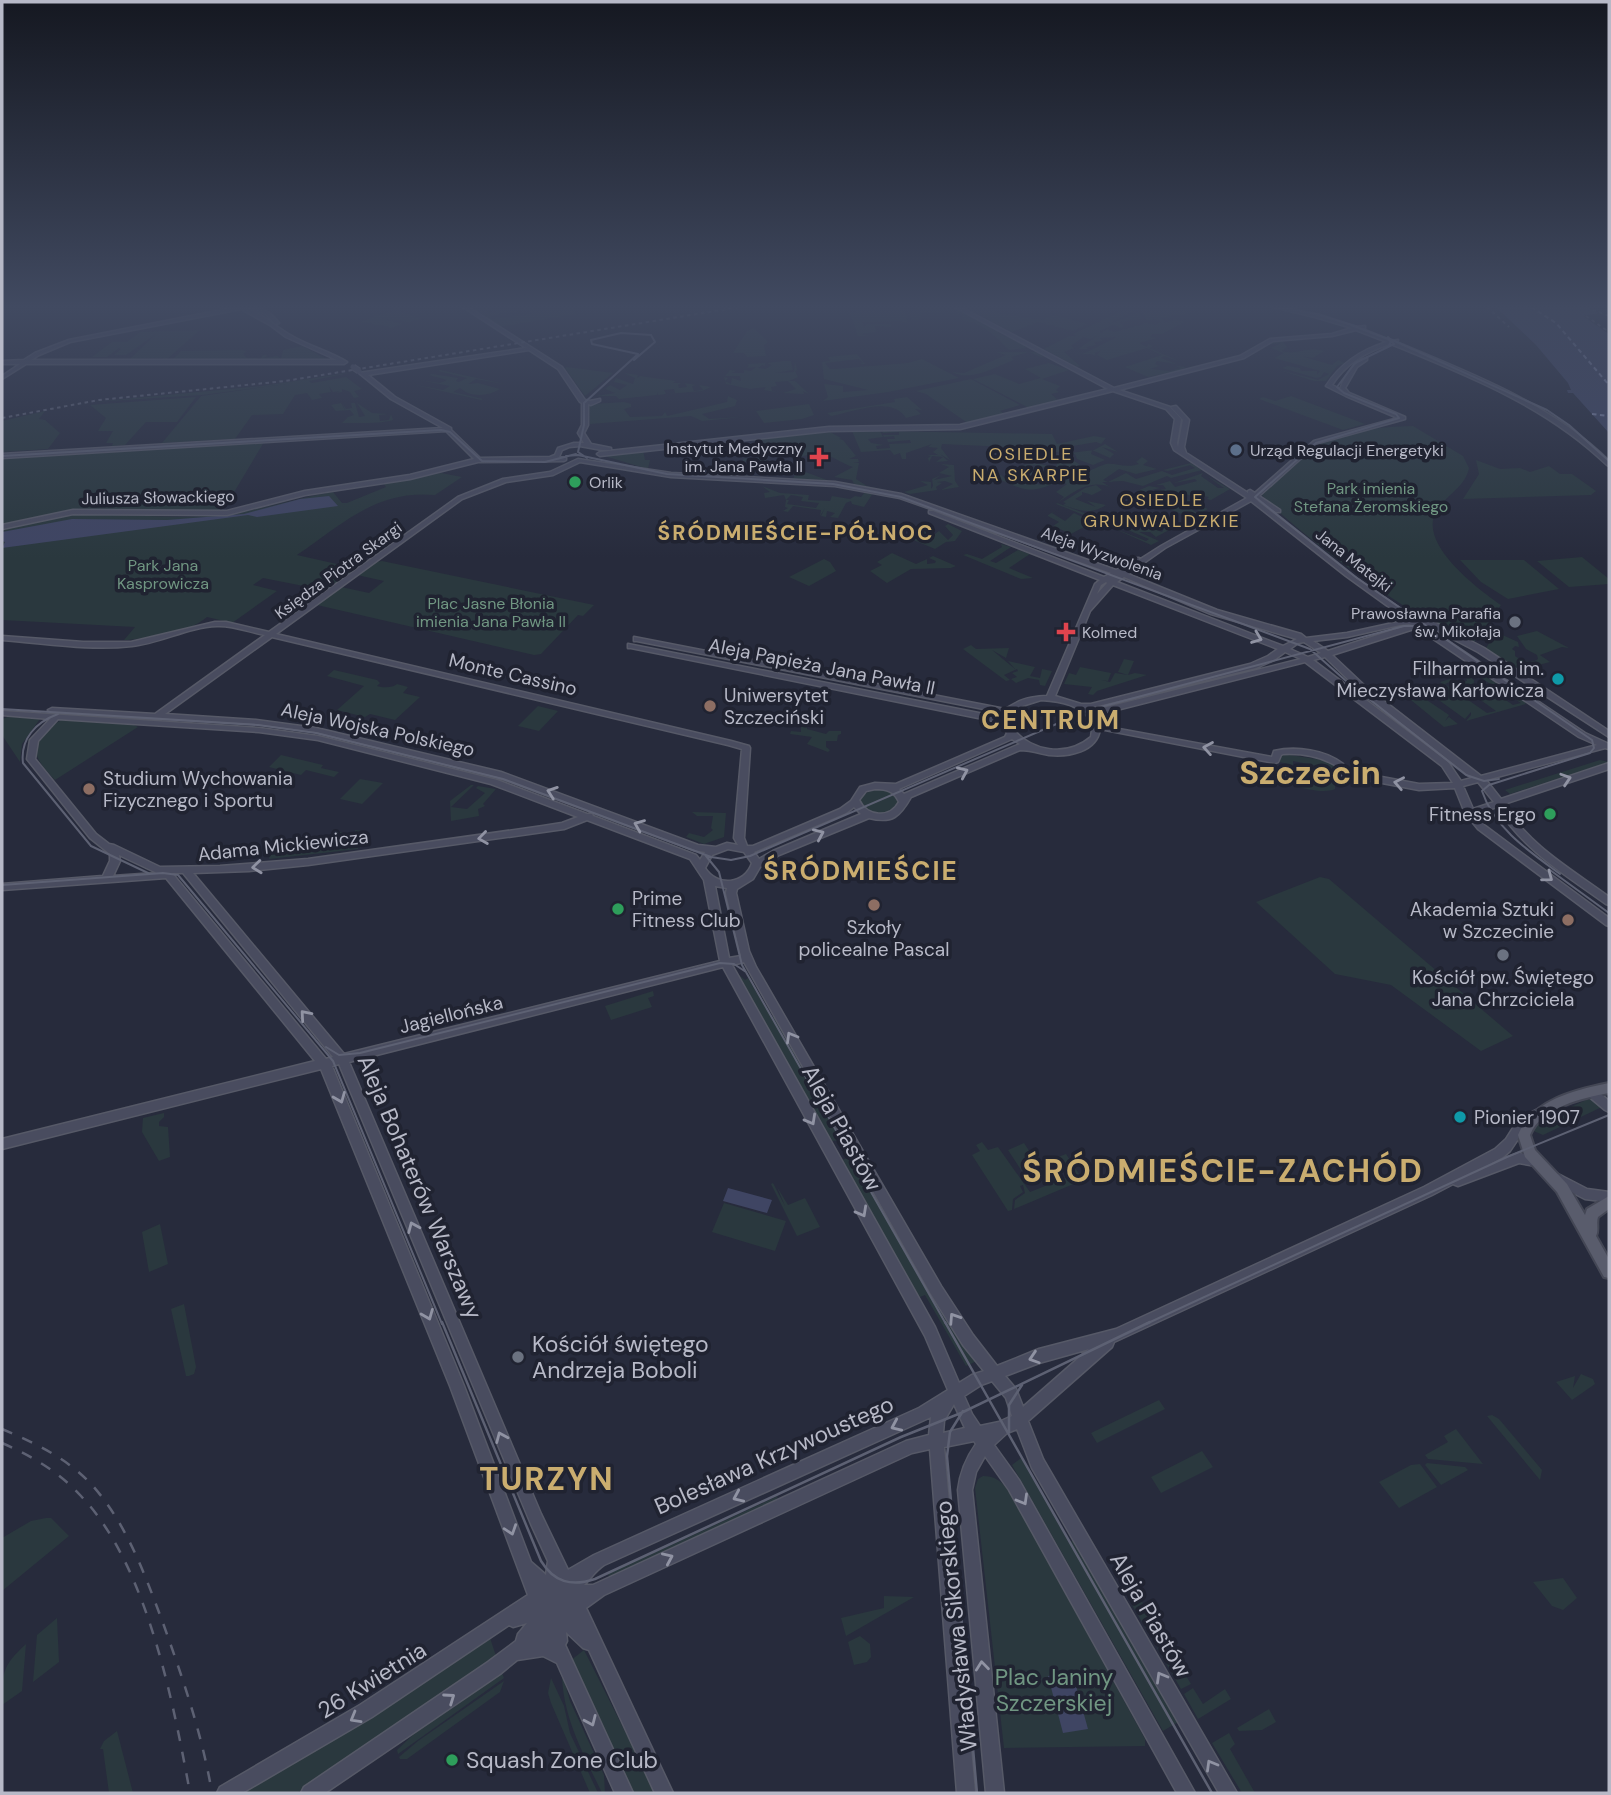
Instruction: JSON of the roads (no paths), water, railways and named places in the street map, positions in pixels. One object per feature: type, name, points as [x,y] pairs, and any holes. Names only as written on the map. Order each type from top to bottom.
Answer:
[{"type":"main road","points":[[1609,1088],[1591,1092],[1539,1114],[1529,1122],[1524,1136],[1528,1150],[1562,1188],[1609,1272]]},
{"type":"main road","points":[[1595,1245],[1589,1227],[1590,1217],[1609,1199]]},
{"type":"street","points":[[384,391],[449,429],[481,461],[541,461],[562,458],[644,471],[833,484],[886,494]]},
{"type":"street","points":[[576,391],[585,400],[582,434],[589,444],[599,452],[644,471]]},
{"type":"street","points":[[599,452],[830,429],[960,428],[1103,391]]},
{"type":"street","name":"Jana Matejki","points":[[1123,391],[1168,404],[1182,413],[1186,420],[1181,448],[1183,453],[1251,495],[1262,507],[1402,614],[1486,653],[1581,716]]},
{"type":"street","points":[[1206,522],[1251,495],[1321,440],[1403,418],[1338,391]]},
{"type":"street","points":[[1345,391],[1352,397]]},
{"type":"street","points":[[1501,391],[1556,418],[1609,464]]},
{"type":"street","points":[[1511,391],[1562,416],[1609,455]]},
{"type":"street","points":[[2,456],[449,429]]},
{"type":"street","points":[[559,470],[562,458],[560,449],[570,444],[583,430]]},
{"type":"street","points":[[570,444],[589,444]]},
{"type":"street","name":"Księdza Piotra Skargi","points":[[147,723],[462,497],[498,482],[547,475],[599,452]]},
{"type":"street","name":"Juliusza Słowackiego","points":[[2,527],[78,512],[229,512],[303,494],[401,479],[481,461]]},
{"type":"street","name":"Jana Matejki","points":[[1210,470],[1239,486],[1430,633],[1577,732],[1608,746]]},
{"type":"street","points":[[1241,505],[1258,486],[1281,472]]},
{"type":"street","points":[[1239,486],[1258,486]]},
{"type":"street","name":"Aleja Wyzwolenia","points":[[886,494],[1309,659]]},
{"type":"street","name":"Aleja Wyzwolenia","points":[[886,494],[917,501],[1124,575],[1210,611],[1306,639]]},
{"type":"street","points":[[1226,511],[1251,503],[1262,507]]},
{"type":"street","name":"Aleja Wyzwolenia","points":[[1105,578],[1177,535],[1206,522]]},
{"type":"street","name":"Aleja Wyzwolenia","points":[[1088,609],[1114,581],[1179,542],[1206,522]]},
{"type":"street","points":[[1050,698],[1097,585],[1105,578]]},
{"type":"street","points":[[1397,623],[1404,619],[1402,614]]},
{"type":"street","points":[[1030,747],[1011,734],[1006,721],[1012,709],[1029,700],[1050,698],[1079,706],[1090,706],[1249,667],[1269,659],[1294,642],[1416,622]]},
{"type":"street","points":[[1407,630],[1416,622]]},
{"type":"street","name":"Monte Cassino","points":[[2,638],[131,644],[216,623],[584,707],[746,748],[739,838]]},
{"type":"street","points":[[757,865],[776,853],[857,817],[893,814],[901,809],[908,795],[1019,747],[1058,752],[1080,749],[1096,738],[1097,712],[1328,654],[1407,630],[1419,629],[1430,633]]},
{"type":"street","points":[[1306,639],[1328,654],[1372,696],[1479,778],[1491,790],[1510,822],[1532,845],[1609,902]]},
{"type":"street","name":"Aleja Papieża Jana Pawła II","points":[[1006,721],[634,643],[1004,711],[1012,709]]},
{"type":"street","points":[[1309,659],[1441,761],[1452,772],[1469,813],[1485,830],[1609,923]]},
{"type":"street","points":[[1079,706],[1105,729],[1275,758],[1286,751],[1328,758],[1339,764],[1340,772],[1426,787],[1460,789],[1479,778],[1574,752],[1608,746]]},
{"type":"street","name":"Aleja Wojska Polskiego","points":[[2,707],[147,723],[260,730],[318,738],[472,776],[689,855],[701,867]]},
{"type":"street","name":"Aleja Wojska Polskiego","points":[[2,713],[256,722],[316,730],[490,771],[614,815],[699,849],[725,847]]},
{"type":"street","points":[[54,713],[32,745],[32,761],[93,835],[116,856],[108,876]]},
{"type":"street","points":[[45,716],[48,719],[45,727]]},
{"type":"street","points":[[1581,716],[1609,729]]},
{"type":"street","points":[[1581,716],[1609,736]]},
{"type":"street","points":[[1574,752],[1586,744],[1577,732]]},
{"type":"street","points":[[725,847],[754,849],[843,811],[855,802],[858,793],[867,787],[890,788],[1008,739],[1011,734]]},
{"type":"street","points":[[1469,813],[1609,766]]},
{"type":"street","points":[[890,788],[900,794],[903,801]]},
{"type":"street","points":[[1460,789],[1472,803],[1486,807]]},
{"type":"street","points":[[855,802],[859,809],[869,815]]},
{"type":"street","points":[[566,825],[575,818],[570,810]]},
{"type":"street","name":"Aleja Wojska Polskiego","points":[[587,816],[598,813],[614,815]]},
{"type":"street","name":"Adama Mickiewicza","points":[[2,885],[158,870],[187,872],[356,856],[566,825],[587,816]]},
{"type":"street","points":[[739,838],[745,849],[754,855],[757,865],[754,874],[743,881],[722,884],[709,879],[701,867],[705,856],[739,838]]},
{"type":"street","points":[[102,843],[158,870]]},
{"type":"street","points":[[178,886],[179,880],[187,872]]},
{"type":"street","name":"Aleja Bohaterów Warszawy","points":[[187,872],[342,1059],[562,1583],[664,1793]]},
{"type":"street","name":"Adama Mickiewicza","points":[[108,876],[169,876]]},
{"type":"street","name":"Aleja Bohaterów Warszawy","points":[[169,876],[325,1064],[461,1395],[521,1557],[547,1614],[563,1659],[624,1793]]},
{"type":"street","name":"Aleja Piastów","points":[[709,879],[726,962],[930,1332],[955,1392],[980,1438]]},
{"type":"street","name":"Aleja Piastów","points":[[743,881],[731,891],[746,958],[936,1290],[968,1340],[1011,1394],[1013,1423],[1228,1793]]},
{"type":"street","name":"Jagiellońska","points":[[2,1144],[746,958]]},
{"type":"street","points":[[1591,1092],[1609,1107]]},
{"type":"street","points":[[1428,1192],[1499,1153],[1519,1123],[1539,1114]]},
{"type":"street","points":[[1511,1138],[1544,1168]]},
{"type":"street","points":[[995,1373],[1039,1356],[1117,1335],[1428,1192],[1518,1158],[1530,1158],[1585,1194],[1609,1199]]},
{"type":"street","points":[[1013,1423],[1117,1335]]},
{"type":"street","name":"Bolesława Krzywoustego","points":[[562,1583],[583,1574],[599,1560],[924,1413],[955,1392],[995,1373]]},
{"type":"street","points":[[936,1440],[939,1414],[955,1392]]},
{"type":"street","name":"Władysława Sikorskiego","points":[[995,1793],[965,1497],[968,1471],[980,1438],[1013,1423]]},
{"type":"street","points":[[521,1557],[540,1583],[606,1587],[896,1452],[936,1440],[980,1438],[1018,1492],[1186,1793]]},
{"type":"street","name":"Władysława Sikorskiego","points":[[936,1440],[966,1793]]},
{"type":"street","points":[[510,1656],[547,1614],[562,1583]]},
{"type":"street","points":[[547,1614],[562,1583]]},
{"type":"street","points":[[547,1614],[593,1643]]},
{"type":"street","name":"26 Kwietnia","points":[[226,1793],[366,1711],[500,1625],[519,1617],[547,1614]]},
{"type":"street","points":[[310,1793],[510,1656],[528,1649],[546,1648],[563,1659]]},
{"type":"water","points":[[1567,391],[1609,391],[1609,433],[1573,393]]},
{"type":"water","points":[[329,496],[338,506],[257,517],[248,515],[2,548],[5,542],[2,541],[2,532],[72,519],[167,520],[244,514],[300,499]]},
{"type":"water","points":[[728,1188],[772,1200],[767,1213],[723,1201]]},
{"type":"water","points":[[1072,1671],[1088,1729],[1063,1733],[1048,1676]]},
{"type":"tram line","points":[[585,456],[578,452],[584,425],[584,403],[597,391]]},
{"type":"tram line","points":[[1341,391],[1396,414],[1399,418],[1316,443],[1255,497],[1357,578],[1592,740],[1594,748],[1590,753],[1489,785],[1482,791],[1504,828],[1525,848],[1560,874]]},
{"type":"tram line","points":[[1505,391],[1547,410],[1569,425],[1609,461]]},
{"type":"tram line","points":[[2,456],[441,430],[450,432],[482,461],[545,462],[569,456]]},
{"type":"tram line","points":[[569,456],[576,454]]},
{"type":"tram line","points":[[569,456],[585,456]]},
{"type":"tram line","points":[[585,456],[667,474],[833,484],[901,497],[1312,651]]},
{"type":"tram line","points":[[1312,651],[1404,626],[1420,626],[1435,632]]},
{"type":"tram line","points":[[2,709],[258,725],[316,733],[503,779],[711,857],[731,860],[750,856],[1089,710],[1312,651]]},
{"type":"tram line","points":[[1312,651],[1466,775],[1484,781],[1499,779]]},
{"type":"tram line","points":[[58,714],[31,732],[24,746],[23,763],[91,846],[148,873]]},
{"type":"tram line","points":[[706,856],[719,872],[746,972]]},
{"type":"tram line","points":[[1550,870],[1609,913]]},
{"type":"tram line","points":[[2,885],[163,873],[178,875],[333,1061],[442,1324]]},
{"type":"tram line","points":[[326,1047],[339,1055],[360,1053],[720,963],[734,964],[746,972]]},
{"type":"tram line","points":[[746,972],[946,1324]]},
{"type":"tram line","points":[[1146,1324],[1507,1157],[1609,1115]]},
{"type":"tram line","points":[[442,1322],[541,1561],[552,1574],[564,1581],[578,1583],[595,1579],[901,1437],[962,1412]]},
{"type":"tram line","points":[[945,1322],[989,1400]]},
{"type":"tram line","points":[[989,1400],[1150,1322]]},
{"type":"tram line","points":[[1009,1432],[1009,1405],[1022,1385]]},
{"type":"tram line","points":[[962,1412],[989,1400]]},
{"type":"tram line","points":[[989,1400],[1212,1793]]},
{"type":"tram line","points":[[962,1412],[950,1432],[947,1456],[977,1793]]},
{"type":"railway","points":[[2,418],[99,400],[189,391]]},
{"type":"railway","points":[[2,1429],[50,1452],[82,1475],[104,1500],[125,1533],[149,1587],[178,1665],[197,1728],[212,1793]]},
{"type":"railway","points":[[2,1443],[44,1465],[73,1487],[104,1525],[123,1559],[154,1636],[175,1717],[190,1793]]},
{"type":"place","name":"Urząd Regulacji Energetyki","points":[[1236,450]]},
{"type":"place","name":"Instytut Medyczny im. Jana Pawła II","points":[[819,457]]},
{"type":"place","name":"Orlik","points":[[575,482]]},
{"type":"place","name":"Prawosławna Parafia św. Mikołaja","points":[[1515,622]]},
{"type":"place","name":"Kolmed","points":[[1066,632]]},
{"type":"place","name":"Filharmonia im. Mieczysława Karłowicza","points":[[1558,679]]},
{"type":"place","name":"Uniwersytet Szczeciński","points":[[710,706]]},
{"type":"place","name":"Studium Wychowania Fizycznego i Sportu","points":[[89,789]]},
{"type":"place","name":"Fitness Ergo","points":[[1550,814]]},
{"type":"place","name":"Szkoły policealne Pascal","points":[[874,905]]},
{"type":"place","name":"Prime Fitness Club","points":[[618,909]]},
{"type":"place","name":"Akademia Sztuki w Szczecinie","points":[[1568,920]]},
{"type":"place","name":"Kościół pw. Świętego Jana Chrzciciela","points":[[1503,955]]},
{"type":"place","name":"Pionier 1907","points":[[1460,1117]]},
{"type":"place","name":"Kościół świętego Andrzeja Boboli","points":[[518,1357]]},
{"type":"place","name":"Squash Zone Club","points":[[452,1760]]},
{"type":"district","name":"OSIEDLE NA SKARPIE","points":[[1031,464]]},
{"type":"district","name":"OSIEDLE GRUNWALDZKIE","points":[[1162,510]]},
{"type":"district","name":"ŚRÓDMIEŚCIE-PÓŁNOC","points":[[796,533]]},
{"type":"district","name":"CENTRUM","points":[[1051,720]]},
{"type":"district","name":"Szczecin","points":[[1310,772]]},
{"type":"district","name":"ŚRÓDMIEŚCIE","points":[[861,871]]},
{"type":"district","name":"ŚRÓDMIEŚCIE-ZACHÓD","points":[[1223,1171]]},
{"type":"district","name":"TURZYN","points":[[547,1479]]},
{"type":"park label","name":"Park imienia Stefana Żeromskiego","points":[[1371,497]]},
{"type":"park label","name":"Park Jana Kasprowicza","points":[[163,574]]},
{"type":"park label","name":"Plac Jasne Błonia imienia Jana Pawła II","points":[[491,612]]},
{"type":"park label","name":"Plac Janiny Szczerskiej","points":[[1054,1690]]}]
